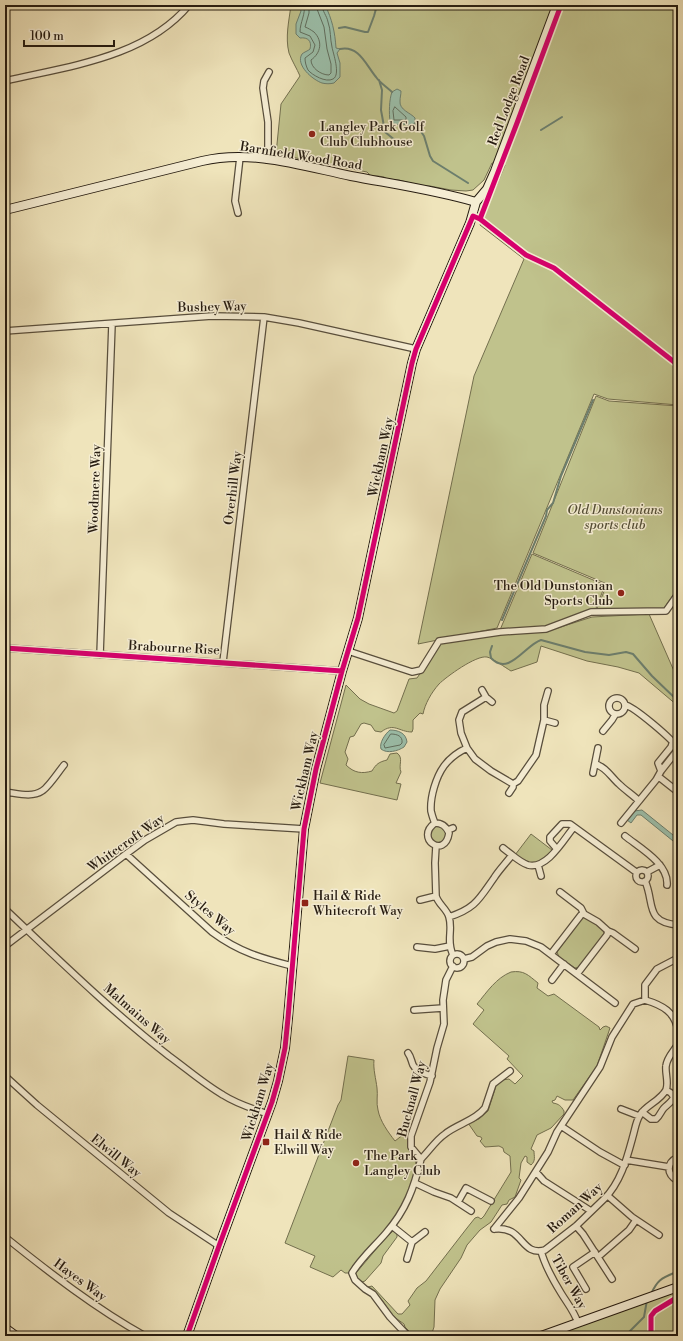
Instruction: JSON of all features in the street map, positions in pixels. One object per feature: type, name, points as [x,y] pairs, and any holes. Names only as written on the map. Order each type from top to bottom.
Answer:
[{"type":"street","points":[[5,81],[104,57],[124,50],[155,35],[189,5]]},
{"type":"street","name":"Red Lodge Road","points":[[476,202],[486,189],[495,171],[557,5]]},
{"type":"street","points":[[268,160],[268,116],[263,88],[264,81],[269,72]]},
{"type":"street","name":"Barnfield Wood Road","points":[[5,210],[221,157],[240,157],[268,160],[440,193],[476,202]]},
{"type":"street","points":[[238,213],[235,201],[240,157]]},
{"type":"street","name":"Wickham Way","points":[[188,1336],[219,1246],[268,1114],[278,1081],[285,1048],[304,829],[316,769],[342,671],[358,618],[412,363],[416,349],[470,223],[476,202]]},
{"type":"street","name":"Bushey Way","points":[[5,331],[212,316],[264,317],[299,323],[416,349]]},
{"type":"street","name":"Overhill Way","points":[[223,662],[264,317]]},
{"type":"street","name":"Woodmere Way","points":[[100,655],[112,324]]},
{"type":"street","points":[[348,651],[412,672],[420,670],[439,641],[500,632],[546,629],[591,612],[666,611],[678,594]]},
{"type":"street","name":"Brabourne Rise","points":[[5,648],[342,671]]},
{"type":"street","points":[[482,690],[486,697],[492,702]]},
{"type":"street","points":[[509,793],[513,788],[513,784],[518,781],[534,758],[537,751],[544,720],[544,705],[548,691]]},
{"type":"street","points":[[486,697],[463,710],[459,716],[459,726],[467,748],[480,764],[507,782],[513,784]]},
{"type":"street","points":[[621,823],[659,777],[661,770],[658,763],[671,747],[672,741],[619,699],[615,698],[611,700],[608,705],[611,713],[619,714],[623,712],[625,705]]},
{"type":"street","points":[[603,731],[615,714]]},
{"type":"street","points":[[544,720],[555,722]]},
{"type":"street","points":[[435,823],[431,806],[440,772],[451,758],[467,748]]},
{"type":"street","points":[[593,773],[598,748]]},
{"type":"street","points":[[595,764],[607,771],[620,785],[639,801]]},
{"type":"street","points":[[5,792],[27,795],[42,791],[64,765]]},
{"type":"street","points":[[659,777],[678,792]]},
{"type":"street","name":"Whitecroft Way","points":[[5,946],[145,840],[176,822],[193,820],[224,824],[304,829]]},
{"type":"street","points":[[435,823],[442,824],[451,829],[446,840],[442,844],[436,846]]},
{"type":"street","points":[[435,823],[430,828],[428,835],[430,842],[436,846]]},
{"type":"street","points":[[555,850],[550,839],[559,826],[567,823],[636,872]]},
{"type":"street","points":[[503,848],[527,865],[538,865],[546,860],[574,827]]},
{"type":"street","points":[[625,836],[655,859],[666,875],[667,885]]},
{"type":"street","points":[[436,846],[436,896],[437,900],[449,917],[450,946],[454,954],[460,954],[464,959],[464,963],[461,967],[456,968],[453,966]]},
{"type":"street","name":"Styles Way","points":[[126,854],[225,942],[253,956],[292,966]]},
{"type":"street","points":[[449,917],[463,912],[478,900],[512,855]]},
{"type":"street","points":[[538,865],[541,876]]},
{"type":"street","points":[[636,872],[641,870],[647,872],[660,865]]},
{"type":"street","points":[[636,872],[635,877],[638,881],[645,882]]},
{"type":"street","points":[[645,882],[648,878],[647,872]]},
{"type":"street","points":[[645,882],[649,892],[650,906],[654,914],[664,922],[678,925]]},
{"type":"street","points":[[560,892],[581,908],[584,914],[635,948]]},
{"type":"street","points":[[420,900],[436,896]]},
{"type":"street","name":"Malmains Way","points":[[5,909],[88,987],[148,1039],[206,1085],[224,1096],[268,1114]]},
{"type":"street","points":[[551,954],[581,915],[584,914]]},
{"type":"street","points":[[577,974],[607,935],[608,931]]},
{"type":"street","points":[[464,959],[472,957],[491,944],[510,939],[530,942],[551,954],[615,1003]]},
{"type":"street","points":[[417,947],[435,949],[450,946]]},
{"type":"street","name":"Bucknall Way","points":[[421,1159],[412,1149],[411,1141],[413,1130],[432,1076],[437,1048],[444,1024],[443,1000],[446,980],[453,966],[450,961],[454,954]]},
{"type":"street","points":[[645,1000],[645,985],[657,969],[678,958]]},
{"type":"street","points":[[552,980],[564,964]]},
{"type":"street","points":[[541,1251],[528,1248],[516,1234],[510,1230],[494,1229],[519,1198],[536,1172],[561,1126],[600,1067],[612,1037],[633,1004],[645,1000],[656,1004],[672,1015],[676,1021],[678,1032]]},
{"type":"street","points":[[414,1010],[443,1008]]},
{"type":"street","points":[[640,1114],[666,1090],[667,1062],[678,1044]]},
{"type":"street","points":[[408,1053],[417,1070],[432,1076]]},
{"type":"street","points":[[408,1336],[390,1317],[378,1298],[372,1292],[363,1288],[355,1280],[352,1274],[354,1269],[392,1226],[403,1209],[415,1183],[421,1159],[445,1134],[470,1120],[482,1111],[485,1108],[493,1084],[510,1071]]},
{"type":"street","name":"Elwill Way","points":[[5,1076],[37,1106],[169,1213],[219,1246]]},
{"type":"street","points":[[621,1109],[640,1114],[651,1119],[656,1119],[659,1117],[664,1108],[673,1100],[673,1095],[666,1090]]},
{"type":"street","name":"Roman Way","points":[[541,1251],[545,1250],[576,1226],[608,1196],[620,1176],[626,1162],[640,1114]]},
{"type":"street","points":[[561,1126],[600,1152],[622,1164],[626,1162],[669,1167]]},
{"type":"street","points":[[678,1157],[670,1163],[669,1167],[673,1178],[678,1181]]},
{"type":"street","points":[[536,1172],[544,1181],[591,1211]]},
{"type":"street","points":[[415,1183],[451,1198],[471,1211]]},
{"type":"street","points":[[458,1202],[466,1188],[491,1201]]},
{"type":"street","points":[[608,1196],[636,1220],[659,1235]]},
{"type":"street","points":[[586,1290],[573,1267],[596,1254],[629,1230],[636,1220]]},
{"type":"street","points":[[392,1226],[412,1242]]},
{"type":"street","points":[[576,1226],[583,1234],[612,1279]]},
{"type":"street","points":[[407,1259],[412,1242],[425,1232]]},
{"type":"street","name":"Hayes Way","points":[[5,1237],[64,1283],[105,1312],[145,1336]]},
{"type":"street","name":"Tiber Way","points":[[541,1251],[549,1272],[574,1311],[578,1323]]},
{"type":"street","points":[[541,1336],[678,1287]]},
{"type":"green space","points":[[291,5],[678,5],[678,405],[608,399],[594,394],[497,628],[418,644],[474,376],[524,259],[480,225],[505,165],[492,163],[484,180],[473,190],[466,191],[422,186],[399,180],[387,179],[384,177],[371,176],[367,172],[276,154],[281,104],[300,76],[290,56],[287,41]]},
{"type":"green space","name":"Old Dunstonians sports club","points":[[596,396],[609,401],[678,406],[678,588],[662,611],[596,611],[607,584],[533,553]]},
{"type":"green space","points":[[532,554],[605,585],[595,611],[545,628],[500,630]]},
{"type":"green space","points":[[649,614],[674,671],[678,673],[678,706],[639,673],[587,661],[541,646],[537,662],[511,671],[487,657],[482,657],[462,667],[439,684],[433,691],[425,706],[423,714],[420,713],[413,720],[412,732],[393,728],[386,729],[381,732],[375,731],[371,725],[364,723],[361,724],[354,736],[350,737],[345,752],[348,759],[346,765],[355,771],[361,773],[372,771],[378,764],[387,760],[390,754],[397,753],[399,755],[401,759],[401,772],[396,783],[401,784],[397,800],[320,783],[346,685],[360,699],[394,713],[397,711],[409,679],[417,678],[441,643],[501,634],[545,632],[592,617]]},
{"type":"green space","points":[[436,825],[442,827],[446,832],[446,837],[442,842],[436,844],[430,837],[430,832]]},
{"type":"green space","points":[[531,834],[552,850],[543,860],[535,863],[526,861],[515,855]]},
{"type":"green space","points":[[584,917],[596,923],[604,932],[603,936],[580,967],[575,968],[559,957],[557,952]]},
{"type":"green space","points":[[511,972],[523,972],[528,975],[538,983],[537,988],[548,996],[554,994],[599,1027],[600,1030],[606,1026],[610,1028],[597,1066],[573,1100],[565,1100],[557,1096],[555,1100],[552,1101],[561,1107],[564,1114],[551,1128],[537,1135],[531,1149],[534,1151],[534,1162],[531,1165],[527,1162],[527,1157],[525,1156],[521,1163],[519,1178],[521,1180],[515,1197],[509,1200],[507,1204],[502,1205],[491,1222],[480,1230],[467,1245],[461,1258],[440,1289],[435,1300],[434,1327],[431,1336],[414,1336],[404,1324],[390,1312],[382,1300],[368,1287],[372,1286],[398,1314],[402,1314],[410,1305],[408,1301],[417,1288],[426,1281],[475,1218],[478,1217],[481,1219],[484,1216],[511,1172],[510,1156],[504,1152],[503,1148],[499,1146],[485,1147],[480,1141],[482,1139],[481,1137],[477,1136],[468,1123],[479,1119],[488,1111],[496,1086],[502,1080],[509,1079],[515,1084],[523,1076],[507,1059],[509,1056],[473,1024],[484,1010],[477,1004],[496,982]]},
{"type":"green space","name":"The Park Langley Club","points":[[348,1056],[374,1060],[377,1107],[379,1114],[387,1130],[395,1141],[404,1134],[408,1136],[408,1147],[414,1157],[417,1167],[408,1193],[397,1215],[388,1227],[354,1264],[349,1273],[345,1273],[341,1270],[333,1277],[310,1267],[315,1256],[285,1243],[341,1100]]},
{"type":"green space","points":[[393,1231],[397,1233],[397,1237],[383,1256],[381,1263],[365,1281],[362,1282],[357,1277],[356,1273]]},
{"type":"green space","points":[[678,1291],[678,1336],[553,1336]]},
{"type":"water","points":[[299,5],[325,5],[330,15],[336,48],[340,49],[337,53],[340,63],[340,77],[334,83],[325,84],[318,81],[306,72],[301,63],[300,58],[302,54],[310,49],[310,42],[307,39],[300,38],[296,34],[296,24],[301,11]]},
{"type":"water","points":[[397,89],[401,91],[401,107],[415,118],[415,123],[411,126],[403,124],[394,125],[390,122],[391,95],[392,92]]},
{"type":"water","points":[[390,730],[399,731],[405,736],[407,742],[404,747],[399,750],[383,751],[381,749],[381,744],[386,734]]},
{"type":"water","points":[[642,810],[678,839],[678,845],[641,815],[637,815],[631,823],[627,820],[634,811]]},
{"type":"waterway","points":[[339,28],[345,27],[368,32],[377,5]]},
{"type":"waterway","points":[[340,49],[352,50],[357,53],[378,79],[392,92]]},
{"type":"waterway","points":[[379,80],[382,90],[381,110],[385,132],[401,145]]},
{"type":"waterway","points":[[541,130],[562,117]]},
{"type":"waterway","points":[[415,123],[424,136],[433,161],[468,183]]},
{"type":"waterway","points":[[502,620],[546,516],[547,510],[553,503],[561,476],[593,400]]},
{"type":"waterway","points":[[492,646],[490,652],[491,658],[498,663],[504,664],[511,662],[541,640],[585,652],[609,655],[626,652],[633,654],[652,676],[678,701]]},
{"type":"waterway","points":[[651,1294],[660,1280],[674,1273],[678,1259]]},
{"type":"waterway","points":[[625,1336],[644,1317],[647,1300]]},
{"type":"cycle path","points":[[480,219],[561,5]]},
{"type":"cycle path","points":[[187,1336],[272,1102],[278,1081],[285,1048],[304,829],[316,769],[342,671],[358,618],[412,363],[416,349],[473,216],[480,219],[526,255],[554,268],[678,365]]},
{"type":"cycle path","points":[[5,648],[342,671]]},
{"type":"cycle path","points":[[651,1336],[651,1316],[655,1311],[678,1297]]},
{"type":"place","name":"Langley Park Golf Club Clubhouse","points":[[312,134]]},
{"type":"place","name":"The Old Dunstonian Sports Club","points":[[621,593]]},
{"type":"place","name":"Hail & Ride Whitecroft Way","points":[[305,903]]},
{"type":"place","name":"Hail & Ride Elwill Way","points":[[266,1142]]},
{"type":"place","name":"The Park Langley Club","points":[[356,1163]]}]
